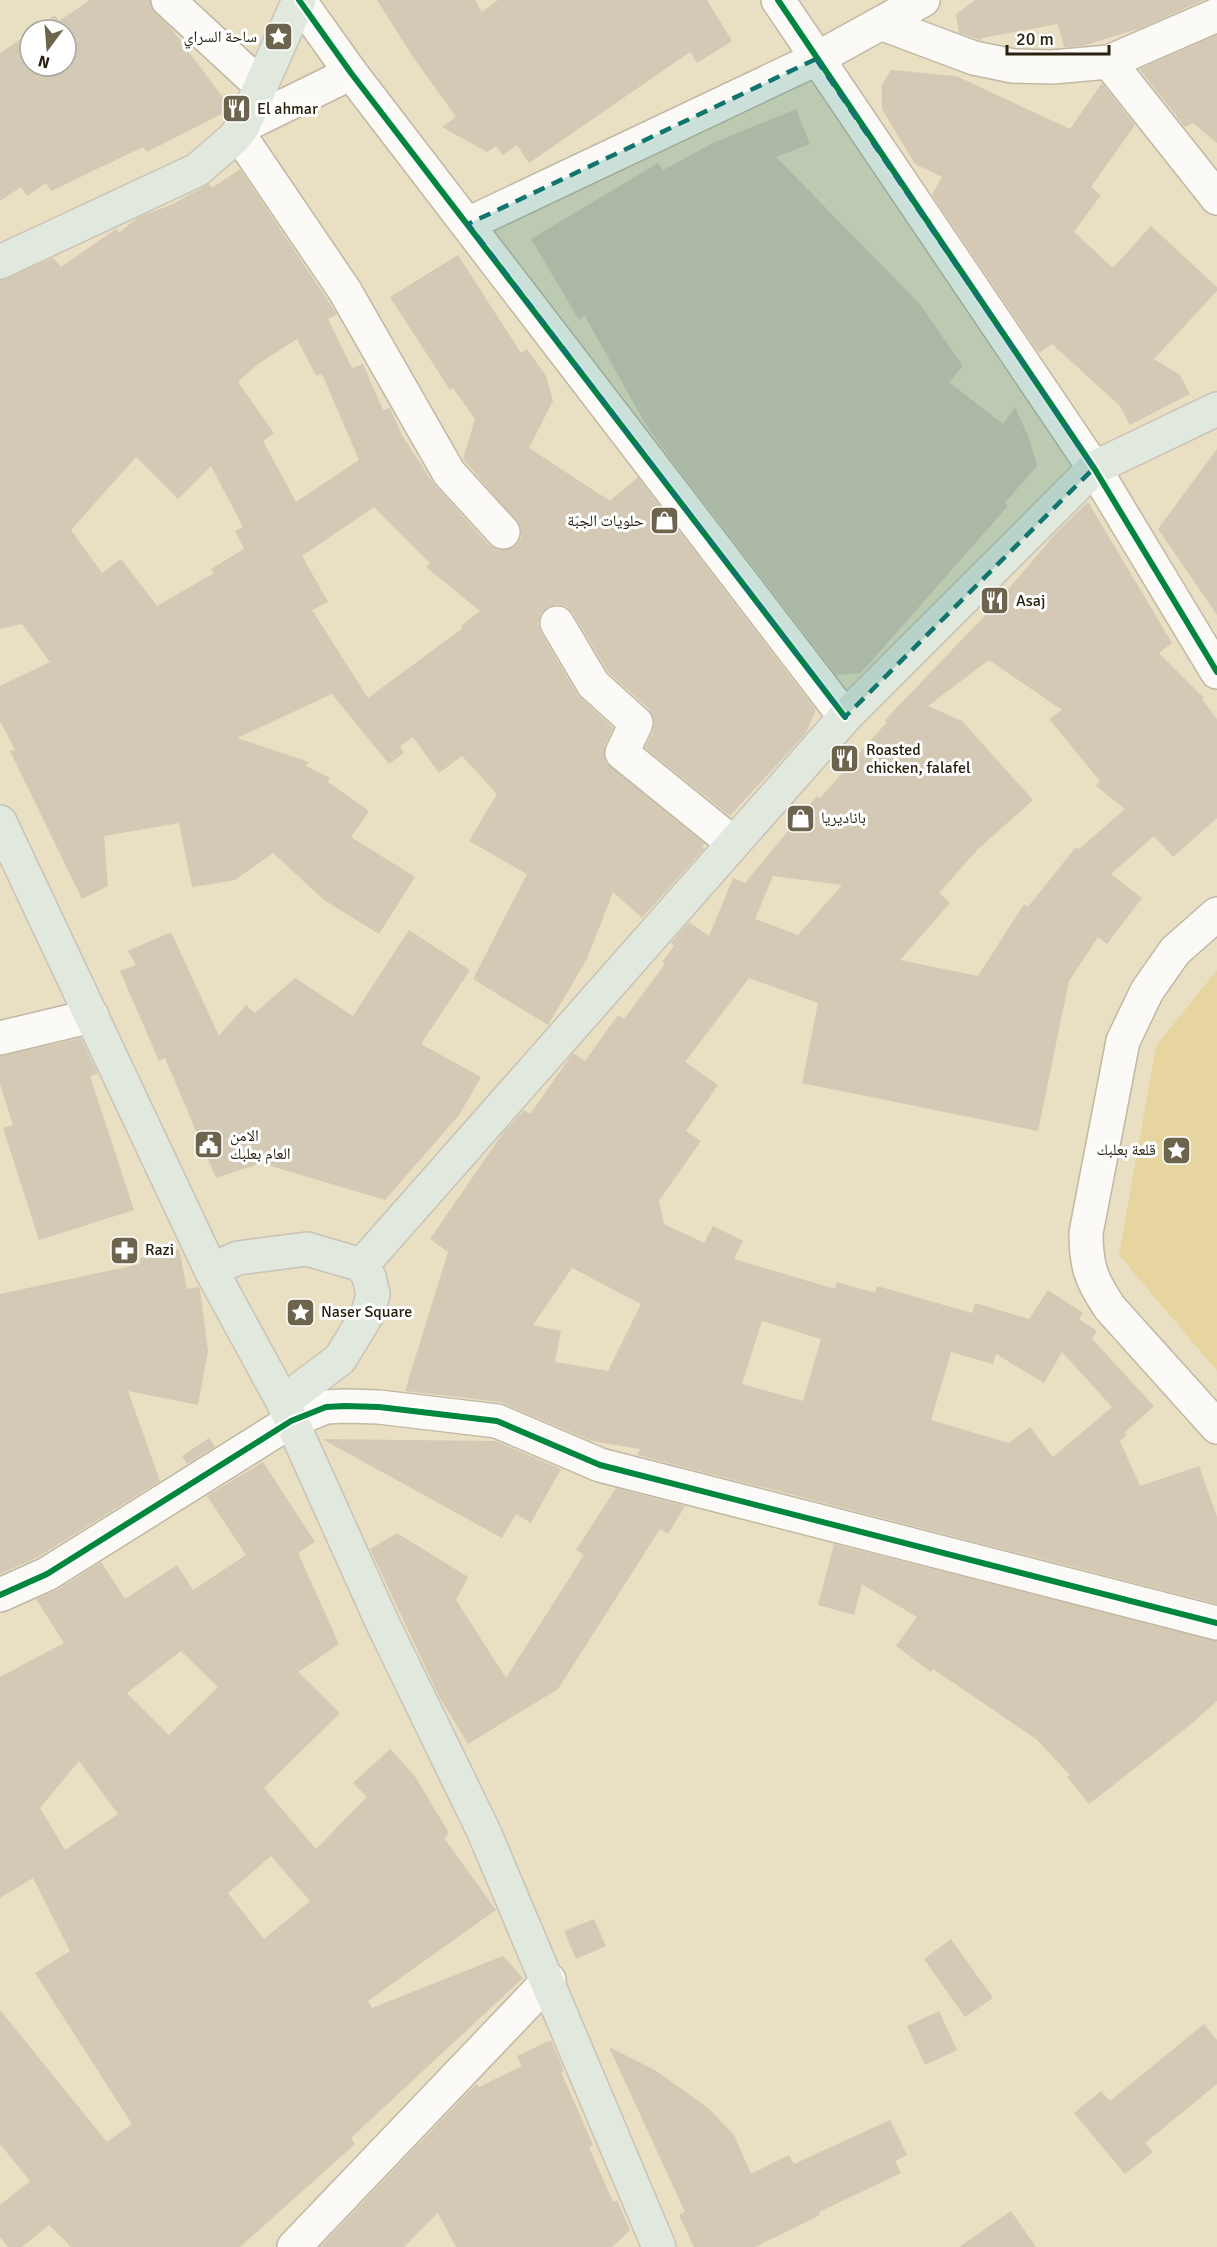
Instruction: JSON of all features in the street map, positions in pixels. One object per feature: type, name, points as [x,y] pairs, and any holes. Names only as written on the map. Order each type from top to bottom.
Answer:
[{"type":"main road","points":[[0,262],[196,170],[241,130],[299,0]]},
{"type":"main road","points":[[362,1265],[845,717],[1094,468],[1217,409]]},
{"type":"main road","points":[[0,822],[211,1270],[287,1412],[382,1622],[484,1832],[549,1980],[655,2245]]},
{"type":"main road","points":[[211,1270],[238,1258],[307,1249],[362,1265],[369,1277],[373,1294],[368,1313],[340,1359],[287,1412]]},
{"type":"street","points":[[168,0],[261,86]]},
{"type":"street","points":[[299,0],[351,73],[845,717]]},
{"type":"street","points":[[778,0],[1094,468],[1217,672]]},
{"type":"street","points":[[468,224],[816,59],[923,0]]},
{"type":"street","points":[[883,24],[974,58],[1013,66],[1052,67],[1109,62],[1217,15]]},
{"type":"street","points":[[1109,62],[1217,198]]},
{"type":"street","points":[[351,73],[241,130],[345,291],[449,473],[503,532]]},
{"type":"street","points":[[557,623],[593,684],[636,723],[622,753],[734,843]]},
{"type":"street","points":[[1217,914],[1175,951],[1147,991],[1123,1041],[1086,1233],[1086,1263],[1096,1288],[1110,1308],[1217,1427]]},
{"type":"street","points":[[0,1038],[92,1016]]},
{"type":"street","points":[[0,1595],[56,1568],[287,1412],[345,1406],[379,1407],[497,1421],[600,1465],[1217,1623]]},
{"type":"street","points":[[294,2247],[549,1980]]},
{"type":"highlighted area","points":[[816,59],[1094,468],[845,717],[468,224]]},
{"type":"shaded area","name":"قلعة بعلبك","points":[[1217,970],[1217,1371],[1119,1255],[1156,1046]]},
{"type":"building","points":[[90,0],[150,0],[155,13],[170,27],[231,108],[147,152],[143,147],[51,191],[46,183],[27,196],[21,187],[0,201],[0,53],[18,41],[18,78],[78,78],[78,18],[63,18]]},
{"type":"building","points":[[377,0],[475,0],[482,12],[498,0],[707,0],[732,41],[697,63],[690,52],[529,163],[517,145],[503,155],[496,146],[487,152],[442,127],[456,117],[411,54]]},
{"type":"building","points":[[975,0],[1204,0],[1141,28],[1082,46],[1064,47],[1058,24],[981,40],[959,33],[956,14]]},
{"type":"building","points":[[1217,35],[1217,143],[1193,123],[1185,127],[1139,69]]},
{"type":"building","points":[[891,70],[956,76],[1070,129],[1102,83],[1135,125],[1091,187],[1101,195],[1074,232],[1113,268],[1151,226],[1217,287],[1217,291],[1154,359],[1180,375],[1190,394],[1130,425],[1120,406],[1052,344],[1039,353],[932,195],[942,177],[915,164],[882,109],[882,85]]},
{"type":"building","points":[[796,109],[810,144],[776,157],[919,303],[963,366],[949,382],[1003,424],[1015,407],[1029,438],[1037,466],[1005,503],[1008,506],[861,673],[836,675],[666,453],[643,420],[585,316],[579,320],[531,239],[658,163],[663,170],[713,143]]},
{"type":"building","points":[[240,169],[337,314],[328,319],[352,368],[363,364],[383,410],[390,408],[402,435],[433,483],[489,545],[498,550],[506,550],[515,546],[521,538],[521,527],[463,459],[475,419],[453,388],[450,390],[390,297],[458,255],[521,353],[527,349],[546,376],[553,401],[529,448],[610,501],[638,477],[816,710],[806,733],[730,816],[645,748],[653,731],[654,719],[649,709],[608,672],[573,613],[566,606],[557,604],[541,613],[538,623],[541,633],[577,694],[613,728],[605,746],[605,762],[705,844],[702,847],[704,849],[642,918],[613,892],[587,959],[548,1025],[473,979],[527,874],[469,841],[497,794],[462,756],[439,773],[413,737],[400,746],[404,753],[389,764],[332,694],[237,738],[309,762],[306,766],[330,778],[328,782],[369,811],[351,837],[415,877],[379,934],[324,900],[273,853],[235,880],[192,887],[179,823],[104,836],[108,886],[82,899],[10,751],[15,750],[0,721],[0,686],[50,662],[22,624],[0,629],[0,280],[53,258],[61,267],[116,229],[119,233],[137,218],[173,204],[209,184],[212,188]],"holes":[[[297,339],[316,376],[322,374],[359,460],[296,502],[263,441],[274,433],[238,382],[258,364]],[[136,457],[178,499],[211,466],[243,527],[235,531],[244,549],[211,569],[214,573],[157,606],[121,559],[102,573],[71,530]],[[374,507],[430,563],[426,567],[480,611],[461,626],[463,628],[368,698],[312,610],[328,602],[302,556]]]},
{"type":"building","points":[[1217,449],[1217,615],[1158,529]]},
{"type":"building","points":[[1088,502],[1172,643],[1159,653],[1204,698],[1202,699],[1217,719],[1217,818],[1173,857],[1154,836],[1111,874],[1142,898],[1107,944],[1098,937],[1069,981],[1038,1131],[802,1083],[818,1003],[749,978],[685,1062],[718,1085],[686,1131],[701,1141],[659,1201],[664,1224],[704,1243],[713,1226],[743,1241],[734,1259],[835,1289],[837,1282],[875,1293],[877,1286],[972,1313],[975,1303],[1029,1319],[1048,1290],[1083,1313],[1079,1319],[1097,1331],[1092,1339],[1154,1406],[1124,1433],[1127,1435],[1120,1441],[1140,1486],[1199,1466],[1217,1517],[1217,1604],[637,1455],[640,1449],[592,1441],[500,1402],[405,1391],[448,1252],[430,1239],[503,1133],[524,1110],[530,1114],[573,1053],[585,1061],[618,1015],[624,1019],[665,964],[662,962],[674,946],[671,943],[689,922],[709,936],[733,878],[745,883],[817,796],[820,798],[887,722],[885,720],[995,605],[1056,533]],"holes":[[[989,660],[1062,710],[1049,719],[1100,781],[1096,786],[1125,809],[1079,849],[1076,847],[1028,907],[1024,904],[978,976],[900,960],[950,903],[939,893],[977,850],[1033,800],[962,721],[928,706]],[[773,876],[842,885],[798,935],[755,919]],[[572,1268],[641,1304],[608,1371],[555,1362],[561,1331],[533,1325]],[[762,1321],[821,1339],[803,1401],[742,1384]],[[951,1352],[993,1364],[996,1354],[1044,1383],[1062,1352],[1112,1407],[1053,1457],[1030,1427],[1009,1443],[931,1420]]]},
{"type":"building","points":[[409,930],[470,970],[421,1044],[481,1077],[459,1115],[385,1200],[261,1163],[216,1178],[165,1058],[159,1061],[120,971],[136,965],[128,951],[171,932],[219,1036],[246,1005],[255,1013],[295,978],[353,1016]]},
{"type":"building","points":[[81,1038],[98,1074],[90,1076],[134,1210],[39,1240],[3,1128],[13,1125],[0,1084],[0,1056]]},
{"type":"building","points":[[179,1249],[187,1289],[199,1287],[200,1290],[208,1351],[198,1405],[128,1391],[160,1481],[38,1557],[0,1574],[0,1294],[140,1264],[140,1258]]},
{"type":"building","points":[[209,1438],[215,1447],[187,1464],[182,1456]]},
{"type":"building","points":[[322,1439],[495,1441],[561,1469],[531,1523],[516,1514],[502,1538]]},
{"type":"building","points":[[263,1462],[315,1542],[298,1553],[339,1644],[298,1672],[340,1713],[264,1788],[316,1849],[367,1797],[353,1783],[390,1749],[414,1775],[449,1833],[444,1838],[496,1910],[368,2001],[372,2008],[503,1956],[523,1978],[351,2138],[355,2144],[240,2247],[71,2247],[49,2225],[22,2247],[8,2247],[0,2237],[0,2205],[30,2181],[0,2144],[0,2010],[107,2142],[132,2124],[35,1973],[70,1951],[33,1878],[0,1898],[0,1677],[64,1643],[36,1599],[57,1590],[101,1562],[125,1599],[177,1565],[193,1590],[246,1555],[207,1496]],"holes":[[[181,1651],[218,1687],[169,1735],[127,1693]],[[79,1761],[118,1814],[65,1850],[40,1808]],[[271,1856],[310,1901],[264,1939],[228,1893]]]},
{"type":"building","points":[[616,1488],[685,1506],[668,1534],[660,1529],[558,1689],[468,1744],[440,1698],[370,1549],[397,1533],[468,1577],[456,1600],[506,1678],[584,1555],[576,1550]]},
{"type":"building","points":[[834,1544],[1217,1641],[1217,1701],[1189,1726],[1089,1804],[1067,1777],[1070,1775],[1036,1739],[933,1669],[931,1672],[896,1646],[917,1617],[862,1584],[854,1615],[818,1605]]},
{"type":"building","points":[[594,1919],[606,1946],[576,1959],[564,1931]]},
{"type":"building","points":[[951,1939],[993,1998],[965,2017],[924,1959]]},
{"type":"building","points":[[939,2011],[957,2050],[925,2065],[907,2026]]},
{"type":"building","points":[[1204,2024],[1217,2040],[1217,2084],[1145,2143],[1153,2152],[1125,2174],[1074,2113],[1101,2091],[1110,2101]]},
{"type":"building","points":[[551,2040],[564,2071],[561,2072],[593,2145],[589,2147],[613,2202],[617,2200],[630,2230],[612,2247],[456,2247],[438,2213],[404,2247],[320,2247],[476,2084],[479,2087],[522,2066],[517,2056]]},
{"type":"building","points":[[609,2047],[655,2070],[708,2108],[734,2135],[751,2174],[789,2155],[794,2164],[890,2120],[907,2155],[895,2161],[901,2173],[819,2212],[820,2215],[755,2247],[694,2247],[679,2215],[685,2212]]},
{"type":"building","points":[[1011,2211],[1036,2247],[959,2247]]},
{"type":"cycle path","points":[[299,0],[351,73],[845,717]]},
{"type":"cycle path","points":[[778,0],[1094,468],[1217,672]]},
{"type":"cycle path","points":[[0,1595],[47,1574],[291,1421],[326,1407],[345,1406],[379,1407],[497,1421],[600,1465],[1217,1623]]},
{"type":"place","name":"ساحة السراي","points":[[278,37]]},
{"type":"place","name":"El ahmar","points":[[236,109]]},
{"type":"place","name":"حلويات الجبّة","points":[[665,521]]},
{"type":"place","name":"Asaj","points":[[995,601]]},
{"type":"place","name":"Roasted chicken, falafel","points":[[845,759]]},
{"type":"place","name":"باناديريا","points":[[800,818]]},
{"type":"place","name":"الامن العام بعلبك","points":[[209,1145]]},
{"type":"place","name":"قلعة بعلبك","points":[[1177,1150]]},
{"type":"place","name":"Razi","points":[[124,1250]]},
{"type":"place","name":"Naser Square","points":[[300,1312]]}]
